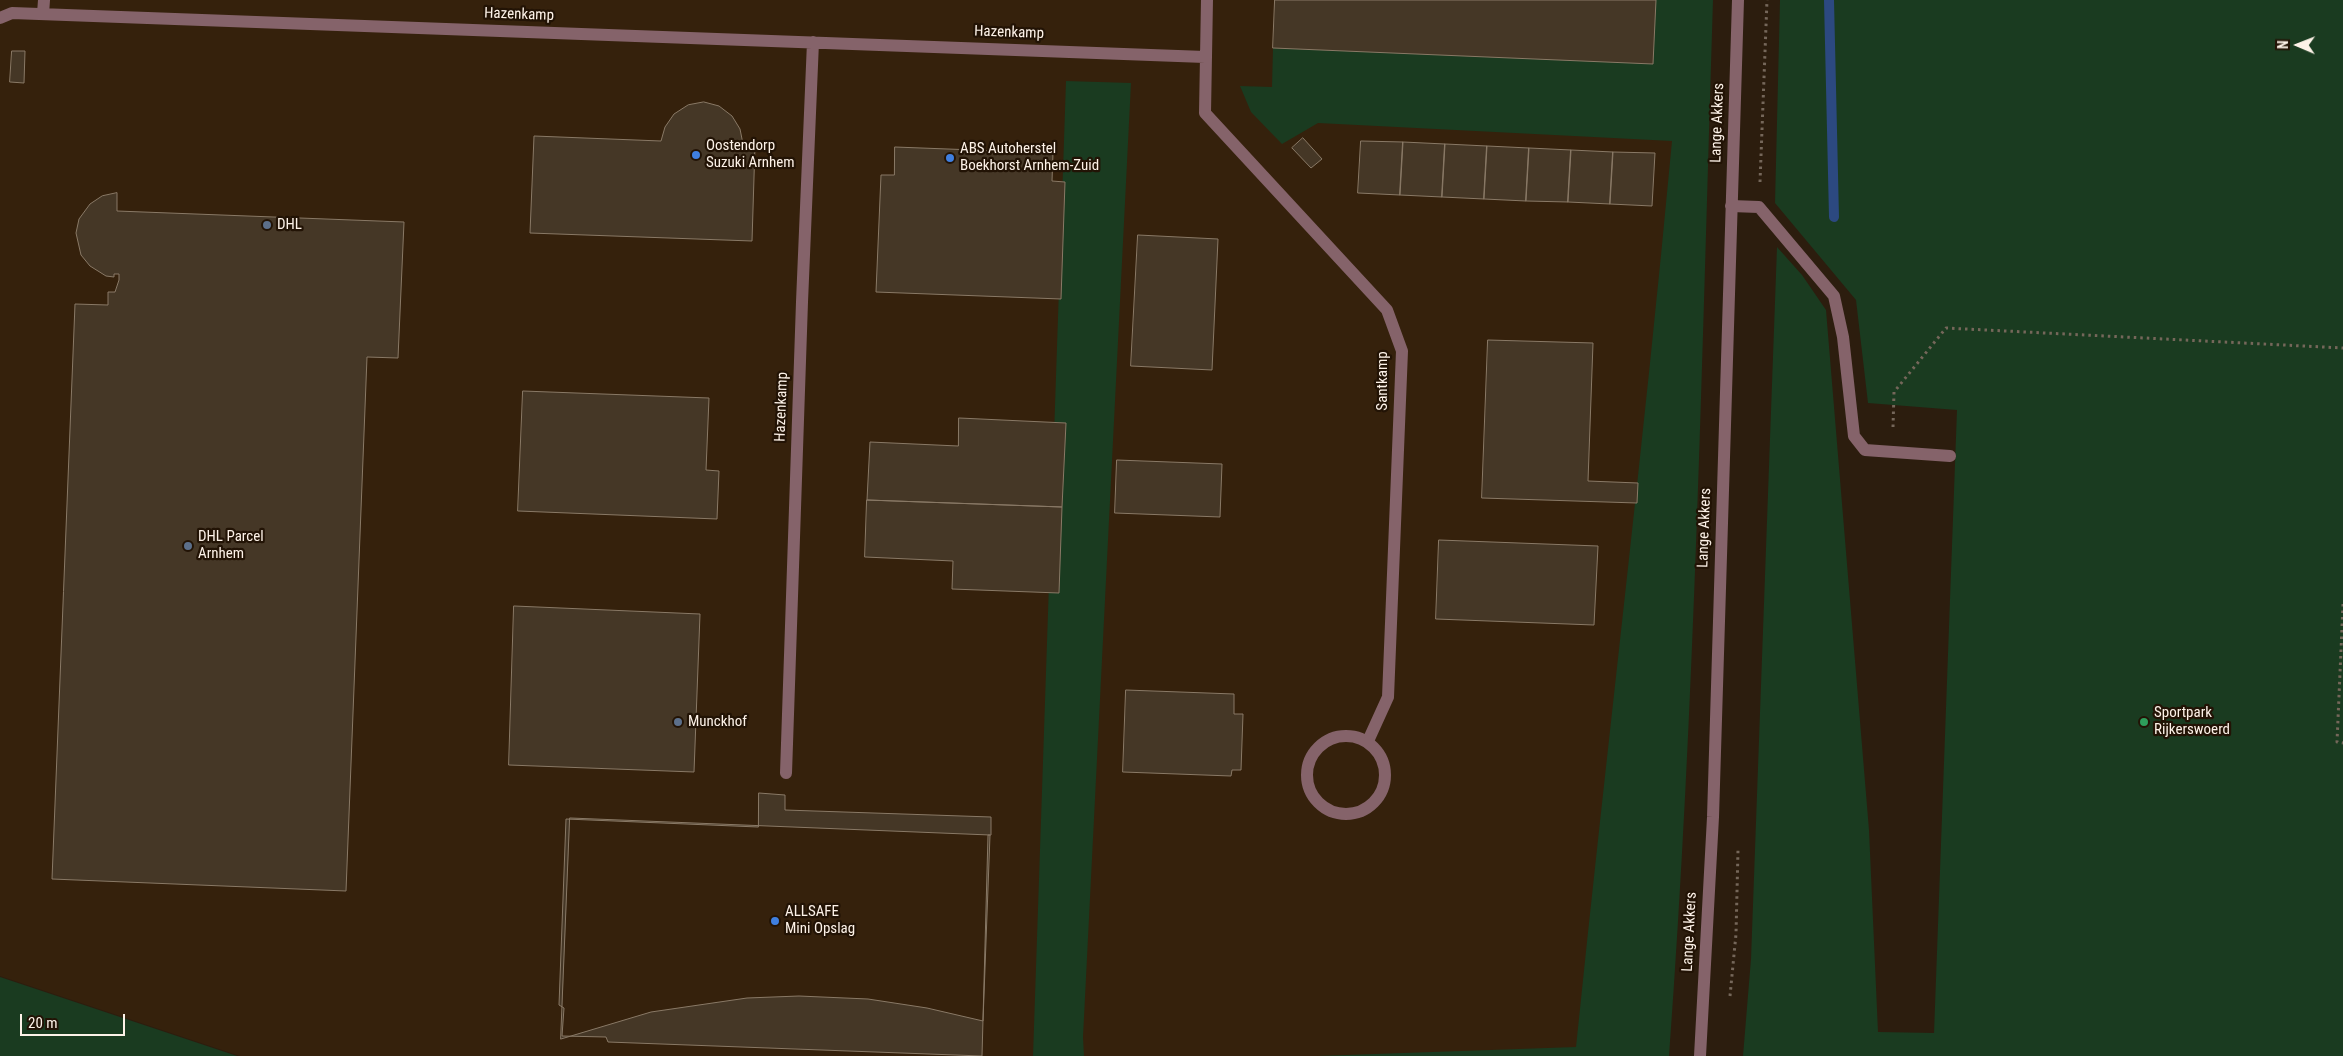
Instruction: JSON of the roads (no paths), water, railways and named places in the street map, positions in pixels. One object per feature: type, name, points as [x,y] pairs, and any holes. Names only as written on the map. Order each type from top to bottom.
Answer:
[{"type":"street","points":[[43,14],[44,0]]},
{"type":"street","name":"Santkamp","points":[[1207,0],[1204,57],[1205,113],[1387,310],[1402,351],[1388,697],[1368,741]]},
{"type":"street","name":"Lange Akkers","points":[[1700,1056],[1713,807],[1738,0]]},
{"type":"street","name":"Hazenkamp","points":[[0,18],[12,12],[1204,57]]},
{"type":"street","name":"Hazenkamp","points":[[786,773],[801,312],[813,42]]},
{"type":"street","points":[[1731,206],[1759,207],[1834,296],[1843,337],[1854,436],[1865,450],[1950,456]]},
{"type":"street","points":[[1352,735],[1368,741],[1380,754],[1386,772],[1383,789],[1373,804],[1358,813],[1340,814],[1323,808],[1311,795],[1306,778],[1309,760],[1319,745],[1334,736],[1352,735]]},
{"type":"waterway","points":[[1829,0],[1834,217]]},
{"type":"place","name":"Oostendorp Suzuki Arnhem","points":[[696,155]]},
{"type":"place","name":"ABS Autoherstel Boekhorst Arnhem-Zuid","points":[[950,158]]},
{"type":"place","name":"DHL","points":[[267,225]]},
{"type":"place","name":"DHL Parcel Arnhem","points":[[188,546]]},
{"type":"place","name":"Munckhof","points":[[678,722]]},
{"type":"place","name":"Sportpark Rijkerswoerd","points":[[2144,722]]},
{"type":"place","name":"ALLSAFE Mini Opslag","points":[[775,921]]}]
